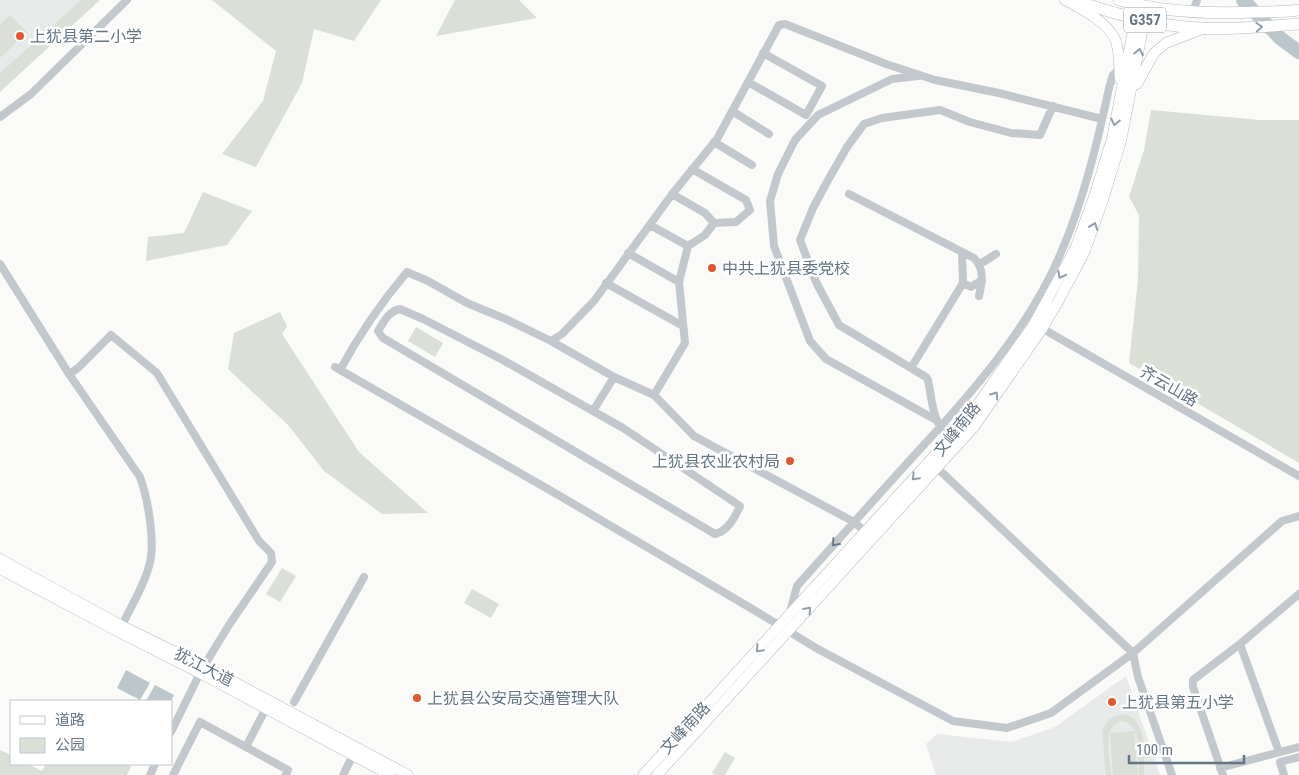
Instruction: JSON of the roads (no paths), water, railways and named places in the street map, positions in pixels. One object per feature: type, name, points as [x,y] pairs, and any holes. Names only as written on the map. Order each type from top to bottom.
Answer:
[{"type":"highway","name":"G357","points":[[1072,0],[1140,20],[1170,25],[1219,29],[1299,24]]},
{"type":"highway","name":"G357","points":[[1119,0],[1143,6],[1222,14],[1296,10]]},
{"type":"main road","points":[[1065,0],[1091,14],[1105,26],[1115,40],[1123,66]]},
{"type":"main road","name":"文峰南路","points":[[657,775],[869,535],[953,443],[974,427],[1034,324],[1084,253],[1122,141],[1126,92],[1143,6]]},
{"type":"main road","name":"文峰南路","points":[[1126,92],[1123,66],[1140,20]]},
{"type":"main road","points":[[1126,92],[1154,53],[1166,43],[1206,28]]},
{"type":"main road","name":"文峰南路","points":[[643,775],[664,750],[785,628],[789,616],[869,535]]},
{"type":"main road","name":"犹江大道","points":[[0,559],[121,629]]},
{"type":"main road","name":"犹江大道","points":[[0,569],[202,669],[408,775]]},
{"type":"main road","name":"犹江大道","points":[[202,669],[266,708],[390,775]]},
{"type":"street","points":[[0,117],[31,94],[127,0]]},
{"type":"street","points":[[1193,12],[1197,0]]},
{"type":"street","points":[[552,341],[562,334],[594,301],[672,194],[714,142],[778,25],[785,24],[935,80],[999,93],[1102,119]]},
{"type":"street","points":[[748,82],[806,114],[822,86],[763,53]]},
{"type":"street","points":[[789,616],[797,586],[940,428],[981,378],[1034,324],[1087,180],[1113,75],[1123,66]]},
{"type":"street","points":[[922,76],[892,79],[818,115],[795,140],[778,174],[770,201],[774,246],[810,341],[826,359],[936,420]]},
{"type":"street","points":[[953,443],[940,428],[936,420],[926,377],[839,325],[816,282],[800,240],[813,208],[827,182],[847,147],[864,124],[882,118],[940,110],[970,122],[1011,133],[1040,135],[1053,106]]},
{"type":"street","points":[[732,111],[769,134]]},
{"type":"street","points":[[714,142],[752,165]]},
{"type":"street","points":[[692,169],[746,200],[750,210],[736,222],[714,223]]},
{"type":"street","points":[[672,194],[705,213],[714,223]]},
{"type":"street","points":[[849,194],[974,258],[980,264],[982,280],[979,296]]},
{"type":"street","points":[[654,395],[685,343],[679,282],[688,246],[705,235],[714,223]]},
{"type":"street","points":[[650,224],[688,246]]},
{"type":"street","points":[[910,368],[962,283],[962,252]]},
{"type":"street","points":[[628,254],[679,282]]},
{"type":"street","points":[[980,264],[996,254]]},
{"type":"street","points":[[0,264],[69,374],[140,477],[145,491],[152,547],[150,565],[121,629]]},
{"type":"street","points":[[869,535],[854,522],[694,436],[654,395],[614,376],[552,341],[467,303],[428,281],[407,272],[384,298],[338,369],[560,496],[816,648],[953,721],[1007,728],[1052,713],[1133,653],[1282,521],[1299,516]]},
{"type":"street","points":[[962,283],[971,287],[982,280]]},
{"type":"street","points":[[606,283],[683,326]]},
{"type":"street","points":[[400,309],[501,359],[593,411],[623,428],[740,506],[735,518],[721,533],[715,534],[384,338],[378,331],[384,320],[393,310],[400,309]]},
{"type":"street","name":"齐云山路","points":[[1034,324],[1299,476]]},
{"type":"street","points":[[69,374],[78,368],[111,334],[157,373],[259,541],[271,553],[272,562],[202,669],[172,730]]},
{"type":"street","points":[[593,411],[614,376]]},
{"type":"street","points":[[934,465],[1133,653],[1138,677],[1172,775]]},
{"type":"street","points":[[294,702],[364,577]]},
{"type":"street","points":[[1299,594],[1240,644],[1196,676],[1192,683],[1222,772],[1299,747]]},
{"type":"street","points":[[1240,644],[1279,752]]},
{"type":"street","points":[[246,747],[266,708]]},
{"type":"street","points":[[173,775],[200,722],[288,770],[286,775]]},
{"type":"street","points":[[343,775],[354,755]]},
{"type":"street","points":[[1284,775],[1280,762],[1299,757]]},
{"type":"waterway","points":[[1243,0],[1280,38],[1299,52]]},
{"type":"place","name":"上犹县第二小学","points":[[20,36]]},
{"type":"place","name":"中共上犹县委党校","points":[[712,268]]},
{"type":"place","name":"上犹县农业农村局","points":[[790,461]]},
{"type":"place","name":"上犹县公安局交通管理大队","points":[[417,698]]},
{"type":"place","name":"上犹县第五小学","points":[[1112,702]]}]
